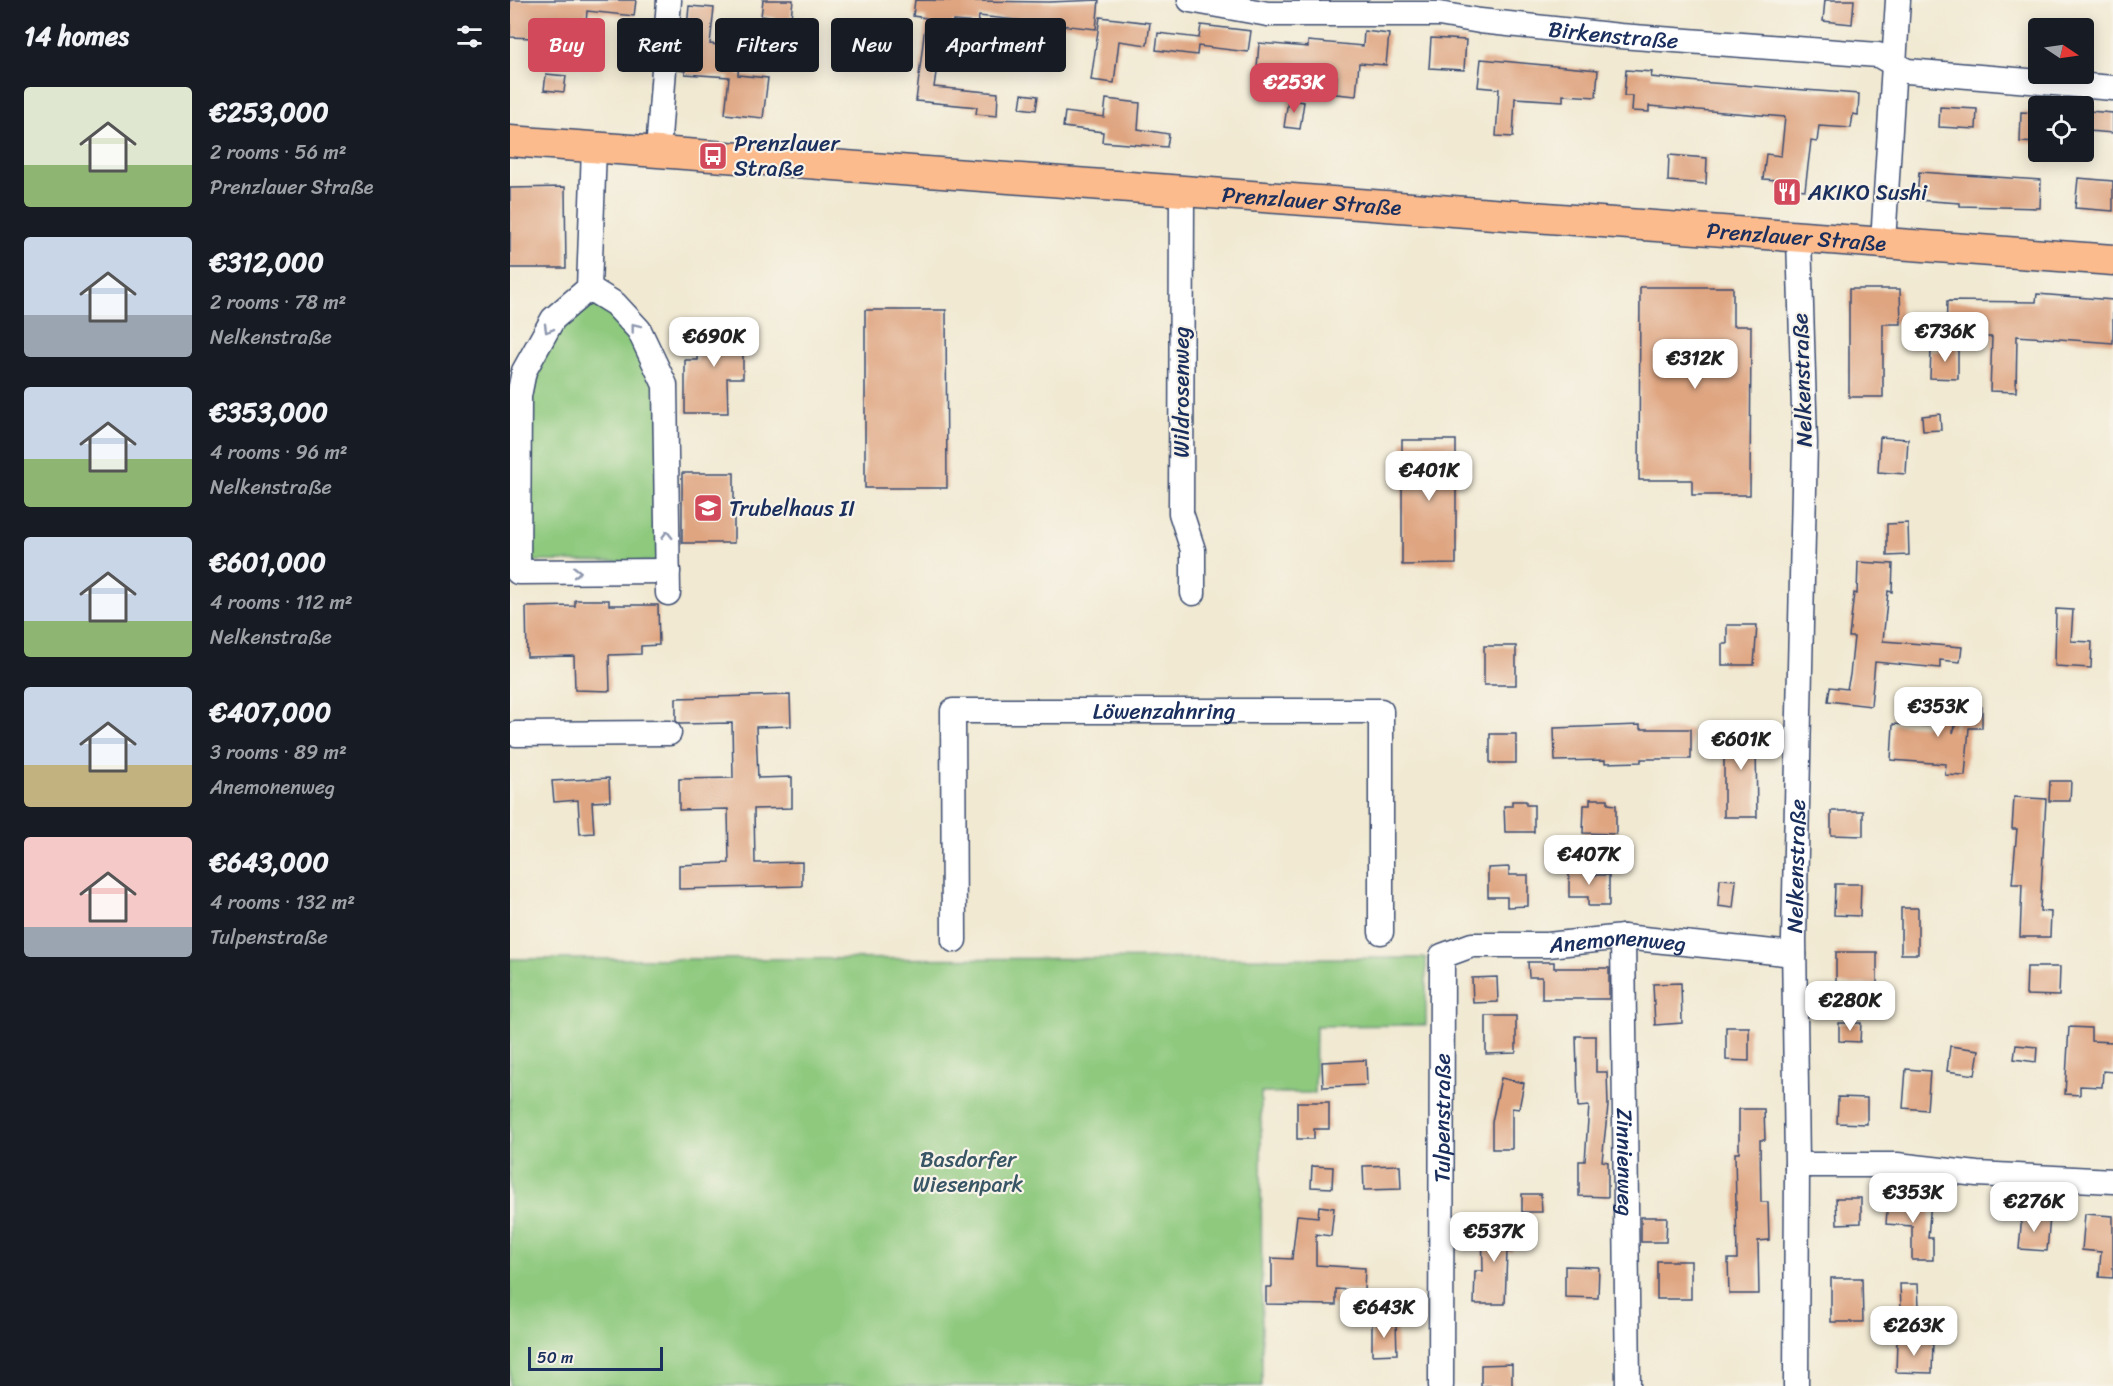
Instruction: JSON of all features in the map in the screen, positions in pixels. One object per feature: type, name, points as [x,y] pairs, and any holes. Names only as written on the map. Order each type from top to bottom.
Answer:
[{"type":"main road","name":"Prenzlauer Straße","points":[[510,141],[2113,260]]},
{"type":"street","points":[[658,152],[669,0]]},
{"type":"street","name":"Birkenstraße","points":[[1190,0],[1270,7],[1439,14],[1480,21],[1620,36],[1878,56],[1907,71],[2113,88]]},
{"type":"street","points":[[1883,243],[1898,0]]},
{"type":"street","points":[[589,288],[615,304],[639,330],[665,385],[668,582],[518,572],[519,396],[525,370],[553,320],[589,288],[594,148]]},
{"type":"street","name":"Wildrosenweg","points":[[1182,190],[1181,513],[1193,550],[1193,592]]},
{"type":"street","name":"Nelkenstraße","points":[[1796,1386],[1797,1165],[1794,954],[1805,443],[1799,237]]},
{"type":"street","name":"Löwenzahnring","points":[[954,940],[953,711],[1381,711],[1381,932]]},
{"type":"street","points":[[516,734],[669,733]]},
{"type":"street","name":"Anemonenweg","points":[[1442,956],[1472,945],[1548,945],[1623,937],[1794,954]]},
{"type":"street","name":"Zinnienweg","points":[[1623,937],[1628,1386]]},
{"type":"street","name":"Tulpenstraße","points":[[1441,1386],[1442,956]]},
{"type":"street","points":[[1797,1165],[1897,1165],[1977,1174],[2113,1181]]},
{"type":"green space","points":[[607,304],[624,321],[660,386],[660,562],[525,561],[528,383],[546,342],[579,309]]},
{"type":"green space","name":"Basdorfer Wiesenpark","points":[[1426,958],[1426,1025],[1316,1026],[1315,1093],[1261,1093],[1262,1386],[510,1386],[510,959]]},
{"type":"building","points":[[510,0],[636,0],[634,16],[587,11],[586,18],[528,18],[528,38],[510,37]]},
{"type":"building","points":[[763,0],[793,0],[791,18],[761,16]]},
{"type":"building","points":[[915,0],[1049,2],[1099,0],[1096,29],[1066,26],[1066,18],[979,16],[979,18],[926,18],[913,16]]},
{"type":"building","points":[[1825,0],[1854,0],[1852,24],[1823,21]]},
{"type":"building","points":[[689,6],[714,8],[710,44],[715,44],[715,72],[738,72],[738,75],[768,78],[763,118],[725,114],[729,77],[685,74],[685,72],[703,72],[703,18],[688,18]]},
{"type":"building","points":[[1100,17],[1150,23],[1147,45],[1119,41],[1114,83],[1091,80]]},
{"type":"building","points":[[1201,25],[1251,31],[1248,52],[1198,46],[1197,55],[1156,50],[1158,33],[1199,38]]},
{"type":"building","points":[[925,26],[925,72],[936,72],[934,87],[998,93],[997,116],[976,114],[977,107],[916,101]]},
{"type":"building","points":[[1364,31],[1389,34],[1386,65],[1359,63],[1356,96],[1336,94],[1337,76],[1257,68],[1259,43],[1308,47],[1308,41],[1363,46]]},
{"type":"building","points":[[1431,38],[1466,40],[1464,70],[1429,68]]},
{"type":"building","points":[[1481,59],[1598,70],[1596,97],[1563,95],[1563,101],[1515,98],[1513,137],[1496,136],[1499,89],[1478,87]]},
{"type":"building","points":[[1626,70],[1652,72],[1651,77],[1699,82],[1859,94],[1858,115],[1853,114],[1851,128],[1819,126],[1817,142],[1811,141],[1805,190],[1776,187],[1777,180],[1763,179],[1766,154],[1781,156],[1785,117],[1649,106],[1649,112],[1632,111],[1633,96],[1624,96]]},
{"type":"building","points":[[546,74],[566,76],[564,92],[544,90]]},
{"type":"building","points":[[1022,94],[1038,96],[1036,110],[1020,108]]},
{"type":"building","points":[[1106,99],[1140,103],[1138,129],[1169,134],[1167,147],[1102,142],[1103,132],[1063,127],[1065,112],[1104,117]]},
{"type":"building","points":[[1288,100],[1304,102],[1300,129],[1284,127]]},
{"type":"building","points":[[1940,107],[1977,109],[1976,129],[1939,127]]},
{"type":"building","points":[[2094,111],[2113,113],[2113,133],[2094,131]]},
{"type":"building","points":[[2021,112],[2028,112],[2028,142],[2020,142]]},
{"type":"building","points":[[1669,155],[1707,158],[1706,184],[1668,181]]},
{"type":"building","points":[[1919,172],[2041,180],[2040,208],[1960,206],[1960,203],[1917,200]]},
{"type":"building","points":[[2078,178],[2113,181],[2113,211],[2075,208]]},
{"type":"building","points":[[565,187],[566,268],[510,268],[510,188]]},
{"type":"building","points":[[1640,287],[1733,287],[1733,326],[1751,326],[1750,495],[1692,495],[1692,480],[1639,480]]},
{"type":"building","points":[[1849,289],[1900,289],[1901,324],[1883,324],[1883,397],[1849,397]]},
{"type":"building","points":[[2037,294],[2113,300],[2113,343],[2017,336],[2016,392],[1990,391],[1992,337],[1946,337],[1947,301],[2036,302]]},
{"type":"building","points":[[865,310],[946,310],[947,488],[865,488]]},
{"type":"building","points":[[698,324],[743,324],[743,378],[727,378],[728,413],[685,413],[685,360],[698,360]]},
{"type":"building","points":[[1939,345],[1958,345],[1958,379],[1930,378],[1931,350],[1939,351]]},
{"type":"building","points":[[1940,414],[1941,430],[1923,431],[1922,416]]},
{"type":"building","points":[[1880,437],[1908,439],[1906,474],[1878,472]]},
{"type":"building","points":[[1402,440],[1456,440],[1456,564],[1402,565]]},
{"type":"building","name":"Trubelhaus II","points":[[682,473],[734,473],[734,543],[682,543]]},
{"type":"building","points":[[1908,523],[1909,555],[1887,556],[1887,524]]},
{"type":"building","points":[[1858,562],[1893,564],[1892,592],[1888,591],[1883,641],[1962,647],[1960,662],[1940,660],[1940,668],[1875,662],[1871,706],[1828,701],[1830,687],[1847,689],[1854,637],[1849,637],[1854,593],[1857,594]]},
{"type":"building","points":[[575,600],[609,600],[609,605],[658,605],[659,645],[641,646],[641,654],[609,655],[610,691],[575,690],[574,656],[527,657],[526,607],[575,606]]},
{"type":"building","points":[[2056,609],[2073,610],[2071,641],[2092,642],[2091,668],[2055,666]]},
{"type":"building","points":[[1727,625],[1757,625],[1754,665],[1722,665],[1722,644],[1727,644]]},
{"type":"building","points":[[1484,646],[1516,646],[1516,685],[1484,685]]},
{"type":"building","points":[[790,695],[791,726],[756,727],[758,778],[792,777],[792,808],[754,809],[755,863],[802,862],[802,886],[679,889],[679,865],[729,863],[728,809],[679,810],[679,779],[733,778],[732,723],[680,724],[676,721],[676,698]]},
{"type":"building","points":[[1968,697],[1971,698],[1970,707],[1982,707],[1982,728],[1969,728],[1965,776],[1945,775],[1946,764],[1891,760],[1893,724],[1927,726],[1928,705],[1956,706],[1953,733]]},
{"type":"building","points":[[1728,724],[1759,724],[1759,744],[1756,744],[1757,817],[1724,817],[1724,744],[1728,744]]},
{"type":"building","points":[[1640,725],[1640,729],[1691,729],[1691,759],[1641,759],[1641,762],[1605,763],[1605,760],[1555,761],[1554,728]]},
{"type":"building","points":[[1490,734],[1516,734],[1516,763],[1490,763]]},
{"type":"building","points":[[609,778],[610,801],[592,802],[594,833],[580,834],[578,800],[554,802],[552,781]]},
{"type":"building","points":[[2050,781],[2071,781],[2070,801],[2049,801]]},
{"type":"building","points":[[2014,797],[2046,799],[2040,911],[2051,912],[2050,937],[2020,937],[2022,884],[2012,884],[2017,829],[2012,829]]},
{"type":"building","points":[[1590,799],[1608,799],[1608,804],[1616,805],[1616,834],[1583,833],[1584,805],[1590,805]]},
{"type":"building","points":[[1512,801],[1526,801],[1526,805],[1534,805],[1534,832],[1505,832],[1504,806],[1512,806]]},
{"type":"building","points":[[1831,811],[1863,811],[1863,836],[1831,835]]},
{"type":"building","points":[[1569,866],[1590,866],[1591,875],[1609,875],[1609,906],[1588,906],[1588,897],[1569,897]]},
{"type":"building","points":[[1509,867],[1509,875],[1528,875],[1528,906],[1507,907],[1507,897],[1488,897],[1488,868]]},
{"type":"building","points":[[1720,879],[1736,880],[1733,908],[1718,906]]},
{"type":"building","points":[[1835,884],[1861,884],[1860,916],[1834,915]]},
{"type":"building","points":[[1901,908],[1918,908],[1918,954],[1901,954]]},
{"type":"building","points":[[1836,952],[1877,952],[1877,984],[1836,984]]},
{"type":"building","points":[[1528,962],[1554,962],[1554,968],[1609,968],[1609,999],[1542,999],[1542,977],[1529,977]]},
{"type":"building","points":[[2027,967],[2060,967],[2059,996],[2026,995]]},
{"type":"building","points":[[1497,977],[1498,1002],[1473,1003],[1472,978]]},
{"type":"building","points":[[1681,983],[1682,1023],[1655,1025],[1653,984]]},
{"type":"building","points":[[1486,1016],[1516,1016],[1516,1053],[1486,1054]]},
{"type":"building","points":[[1839,1023],[1861,1023],[1860,1042],[1839,1041]]},
{"type":"building","points":[[1726,1027],[1749,1027],[1749,1061],[1726,1060]]},
{"type":"building","points":[[2069,1027],[2091,1028],[2091,1041],[2113,1042],[2113,1072],[2103,1071],[2102,1087],[2080,1086],[2080,1095],[2065,1094]]},
{"type":"building","points":[[1576,1036],[1596,1036],[1596,1072],[1607,1072],[1608,1106],[1602,1161],[1608,1162],[1608,1197],[1579,1196],[1579,1161],[1585,1161],[1589,1106],[1578,1107]]},
{"type":"building","points":[[2016,1045],[2037,1047],[2036,1062],[2014,1059]]},
{"type":"building","points":[[1950,1046],[1979,1050],[1975,1075],[1947,1071]]},
{"type":"building","points":[[1366,1060],[1367,1085],[1323,1087],[1322,1062]]},
{"type":"building","points":[[1906,1069],[1930,1071],[1927,1110],[1903,1108]]},
{"type":"building","points":[[1501,1078],[1524,1083],[1519,1109],[1512,1108],[1512,1149],[1492,1149],[1492,1122]]},
{"type":"building","points":[[1838,1097],[1867,1098],[1867,1124],[1837,1123]]},
{"type":"building","points":[[1297,1102],[1329,1102],[1329,1129],[1314,1129],[1314,1139],[1297,1139]]},
{"type":"building","points":[[1739,1109],[1764,1109],[1765,1140],[1760,1140],[1761,1202],[1768,1202],[1769,1240],[1758,1241],[1759,1294],[1729,1294],[1728,1259],[1737,1259],[1735,1153],[1739,1153]]},
{"type":"building","points":[[1400,1165],[1401,1189],[1364,1190],[1363,1166]]},
{"type":"building","points":[[1312,1166],[1333,1167],[1332,1188],[1311,1187]]},
{"type":"building","points":[[1522,1194],[1541,1194],[1542,1212],[1522,1212]]},
{"type":"building","points":[[1836,1198],[1861,1198],[1861,1223],[1837,1224]]},
{"type":"building","points":[[1888,1198],[1931,1201],[1928,1238],[1933,1238],[1933,1260],[1912,1260],[1912,1226],[1886,1224]]},
{"type":"building","points":[[1319,1206],[1334,1208],[1331,1236],[1316,1234],[1316,1265],[1365,1268],[1364,1291],[1336,1289],[1336,1305],[1266,1304],[1266,1287],[1272,1287],[1272,1258],[1292,1259],[1297,1215],[1318,1217]]},
{"type":"building","points":[[2085,1214],[2113,1216],[2113,1278],[2099,1277],[2101,1252],[2082,1250]]},
{"type":"building","points":[[2022,1215],[2050,1217],[2047,1251],[2019,1249]]},
{"type":"building","points":[[1641,1217],[1667,1217],[1666,1242],[1641,1242]]},
{"type":"building","points":[[1511,1221],[1512,1252],[1507,1252],[1505,1304],[1474,1304],[1475,1271],[1483,1271],[1482,1222]]},
{"type":"building","points":[[1657,1261],[1691,1261],[1691,1299],[1657,1299]]},
{"type":"building","points":[[1565,1266],[1599,1267],[1598,1298],[1565,1297]]},
{"type":"building","points":[[1831,1278],[1862,1278],[1863,1322],[1831,1322]]},
{"type":"building","points":[[1900,1284],[1918,1284],[1919,1307],[1901,1308]]},
{"type":"building","points":[[1396,1322],[1397,1354],[1372,1355],[1372,1323]]},
{"type":"building","points":[[1897,1340],[1933,1341],[1932,1373],[1896,1372]]},
{"type":"building","points":[[1512,1364],[1512,1386],[1481,1386],[1481,1365]]},
{"type":"place","name":"Prenzlauer Straße","points":[[713,156]]},
{"type":"place","name":"AKIKO Sushi","points":[[1787,192]]},
{"type":"place","name":"Trubelhaus II","points":[[708,508]]}]
